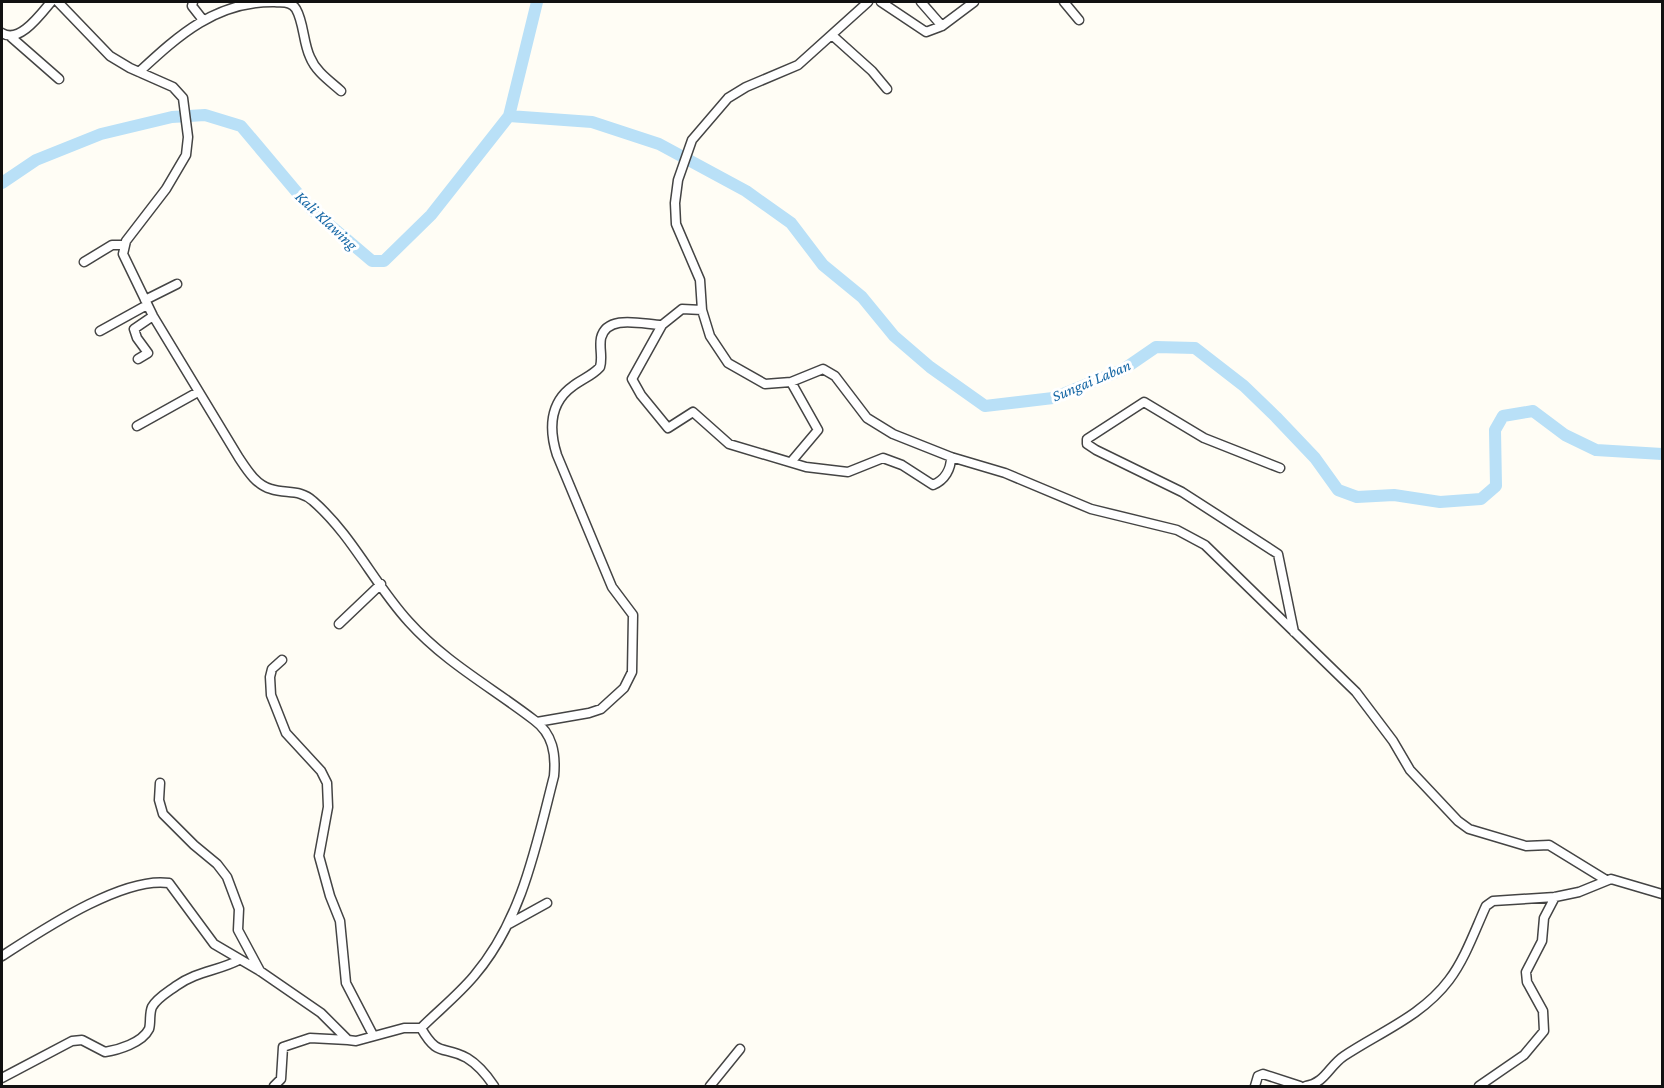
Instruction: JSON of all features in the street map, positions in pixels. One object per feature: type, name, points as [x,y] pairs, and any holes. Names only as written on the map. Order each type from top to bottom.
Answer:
[{"type":"street","points":[[11,37],[34,21],[51,2]]},
{"type":"street","points":[[58,2],[104,51],[139,72],[178,91],[183,98],[188,147],[181,165],[124,245],[124,258],[153,316],[198,392],[254,478],[270,489],[302,493],[310,498],[361,555],[406,620],[437,651],[537,722],[550,737],[555,761],[554,776],[520,901],[508,925],[474,976],[421,1028],[404,1028],[356,1041],[310,1038],[284,1047],[281,1079],[274,1086]]},
{"type":"street","points":[[193,2],[192,8],[203,20]]},
{"type":"street","points":[[868,2],[833,36],[798,65],[746,87],[728,98],[692,140],[678,180],[676,224],[700,280],[702,310],[710,336],[728,363],[750,378],[765,384],[791,382],[824,369],[835,376],[867,418],[893,434],[951,457],[1005,473],[1091,509],[1190,535],[1205,545],[1356,692],[1393,741],[1410,770],[1458,821],[1469,829],[1526,846],[1549,845],[1606,880],[1635,884],[1662,894]]},
{"type":"street","points":[[881,2],[921,31],[931,31],[942,26],[974,2]]},
{"type":"street","points":[[921,2],[942,26]]},
{"type":"street","points":[[1064,2],[1079,20]]},
{"type":"street","points":[[139,72],[179,35],[203,20],[250,4],[291,4],[300,18],[311,60],[320,72],[341,91]]},
{"type":"street","points":[[2,33],[11,37],[59,79]]},
{"type":"street","points":[[833,36],[872,71],[887,89]]},
{"type":"street","points":[[84,262],[109,246],[124,245]]},
{"type":"street","points":[[99,332],[177,284]]},
{"type":"street","points":[[702,310],[682,309],[662,325],[632,379],[656,416],[669,428],[693,412],[729,444],[817,470],[843,472],[883,458],[902,465],[933,485],[946,474],[951,466],[951,457]]},
{"type":"street","points":[[138,359],[148,353],[135,336],[134,329],[153,316]]},
{"type":"street","points":[[537,722],[589,713],[601,708],[624,688],[632,672],[633,615],[612,587],[563,472],[552,440],[553,415],[567,391],[600,367],[601,338],[610,326],[622,322],[662,325]]},
{"type":"street","points":[[791,382],[818,430],[791,462]]},
{"type":"street","points":[[137,426],[198,392]]},
{"type":"street","points":[[1280,468],[1204,438],[1144,402],[1087,439],[1087,444],[1096,450],[1182,492],[1278,554],[1294,633]]},
{"type":"street","points":[[339,624],[381,584]]},
{"type":"street","points":[[282,660],[272,669],[270,676],[274,707],[286,733],[321,771],[327,783],[328,807],[319,856],[330,896],[340,921],[346,983],[374,1035]]},
{"type":"street","points":[[160,783],[160,807],[166,817],[223,869],[239,909],[238,930],[260,971]]},
{"type":"street","points":[[1306,1086],[1320,1082],[1343,1057],[1400,1024],[1442,988],[1454,972],[1489,903],[1555,897],[1579,892],[1606,880]]},
{"type":"street","points":[[2,956],[41,930],[96,902],[129,889],[163,882],[169,883],[214,944],[260,971],[321,1013],[348,1040]]},
{"type":"street","points":[[1479,1086],[1524,1055],[1544,1031],[1543,1011],[1527,982],[1526,972],[1542,941],[1544,918],[1555,897]]},
{"type":"street","points":[[508,925],[548,903]]},
{"type":"street","points":[[2,1078],[72,1041],[82,1040],[105,1052],[128,1045],[147,1031],[153,1005],[166,994],[199,972],[222,969],[239,960]]},
{"type":"street","points":[[421,1028],[429,1042],[437,1049],[467,1058],[494,1086]]},
{"type":"street","points":[[710,1086],[740,1049]]},
{"type":"street","points":[[1255,1086],[1258,1076],[1263,1074],[1300,1086]]},
{"type":"waterway","name":"Kali Klawing","points":[[2,183],[36,160],[101,134],[172,117],[205,115],[241,126],[311,209],[372,261],[384,261],[431,215],[509,116],[537,2]]},
{"type":"waterway","name":"Sungai Laban","points":[[509,116],[592,122],[659,144],[746,191],[791,223],[823,265],[862,297],[894,336],[930,367],[985,406],[1053,398],[1124,369],[1156,347],[1195,348],[1244,386],[1276,417],[1315,458],[1338,490],[1357,497],[1394,495],[1440,502],[1481,499],[1496,486],[1495,430],[1503,416],[1533,411],[1565,435],[1596,450],[1662,454]]}]
